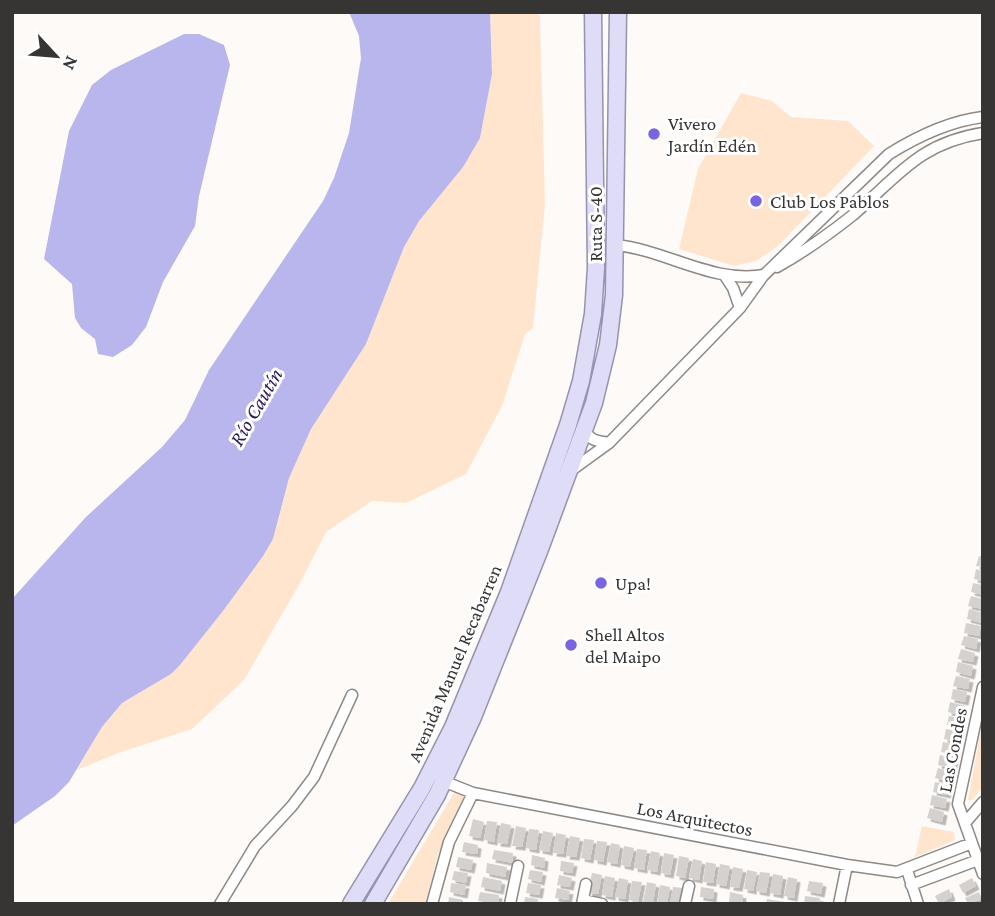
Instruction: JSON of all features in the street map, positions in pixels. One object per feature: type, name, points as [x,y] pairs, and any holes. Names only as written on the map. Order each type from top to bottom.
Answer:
[{"type":"main road","name":"Ruta S-40","points":[[568,425],[587,359],[595,291],[593,12]]},
{"type":"main road","name":"Ruta S-40","points":[[585,431],[608,345],[614,295],[618,12]]},
{"type":"main road","points":[[596,245],[616,245]]},
{"type":"main road","name":"Avenida Manuel Recabarren","points":[[351,904],[422,788],[453,727],[509,592],[568,425]]},
{"type":"main road","name":"Avenida Manuel Recabarren","points":[[373,904],[443,781],[492,671],[585,431]]},
{"type":"street","points":[[569,472],[609,443],[740,308],[763,276],[889,154],[940,127],[983,117]]},
{"type":"street","points":[[616,245],[635,247],[725,276],[763,276],[832,231],[899,170],[920,155],[950,141],[983,133]]},
{"type":"street","points":[[725,276],[733,288],[740,308]]},
{"type":"street","points":[[585,431],[587,436],[594,440],[609,443]]},
{"type":"street","name":"Las Condes","points":[[983,687],[958,804],[983,874]]},
{"type":"street","points":[[220,904],[255,846],[292,806],[314,777],[352,695]]},
{"type":"street","name":"Los Arquitectos","points":[[443,781],[473,793],[847,865],[897,872],[907,870]]},
{"type":"street","points":[[432,904],[449,842],[473,793]]},
{"type":"street","points":[[965,823],[983,802]]},
{"type":"street","points":[[918,904],[907,870],[972,843]]},
{"type":"street","points":[[911,885],[978,860]]},
{"type":"street","points":[[839,904],[847,865]]},
{"type":"street","points":[[510,904],[518,866]]},
{"type":"street","points":[[586,884],[582,902],[602,904]]},
{"type":"street","points":[[685,904],[689,886]]},
{"type":"shaded area","points":[[490,12],[538,12],[540,17],[545,204],[533,328],[525,334],[502,406],[466,474],[406,503],[372,501],[326,532],[244,680],[192,729],[118,753],[77,770],[102,727],[122,703],[171,674],[180,665],[223,611],[273,539],[289,478],[311,429],[366,344],[404,247],[419,221],[480,138],[492,74]]},
{"type":"shaded area","name":"Club Los Pablos","points":[[741,93],[772,101],[791,117],[848,121],[874,146],[778,246],[756,261],[734,266],[679,249],[698,169]]},
{"type":"shaded area","points":[[983,719],[983,788],[971,801],[968,800]]},
{"type":"shaded area","points":[[455,791],[463,794],[463,802],[438,854],[425,904],[388,904]]},
{"type":"shaded area","points":[[922,826],[954,832],[955,840],[915,857]]},
{"type":"water","name":"Río Cautín","points":[[349,12],[490,12],[492,74],[480,138],[463,167],[419,221],[404,247],[366,344],[311,429],[289,478],[273,539],[263,556],[180,665],[171,674],[122,703],[102,727],[69,782],[55,796],[12,826],[12,599],[86,517],[162,447],[185,420],[209,370],[323,201],[349,133],[361,58],[359,36]]},
{"type":"water","points":[[184,34],[199,34],[224,45],[230,65],[199,196],[195,226],[163,282],[146,327],[132,345],[113,357],[98,354],[95,339],[81,328],[75,318],[72,284],[44,259],[69,131],[92,85],[111,70]]},
{"type":"building","points":[[979,556],[983,557],[983,567],[976,566]]},
{"type":"building","points":[[976,569],[983,571],[983,581],[974,579]]},
{"type":"building","points":[[973,583],[983,585],[983,595],[971,592]]},
{"type":"building","points":[[971,596],[983,599],[983,609],[968,606]]},
{"type":"building","points":[[969,609],[983,613],[982,623],[967,619]]},
{"type":"building","points":[[966,623],[981,626],[979,636],[964,633]]},
{"type":"building","points":[[964,636],[978,639],[976,649],[961,645]]},
{"type":"building","points":[[961,649],[975,653],[973,662],[958,659]]},
{"type":"building","points":[[958,662],[973,666],[971,676],[956,672]]},
{"type":"building","points":[[956,676],[970,679],[968,689],[953,686]]},
{"type":"building","points":[[953,689],[967,692],[965,702],[951,699]]},
{"type":"building","points":[[950,702],[965,706],[962,716],[948,712]]},
{"type":"building","points":[[949,716],[963,719],[961,729],[947,725]]},
{"type":"building","points":[[946,729],[961,732],[958,742],[944,739]]},
{"type":"building","points":[[943,742],[958,745],[956,755],[941,752]]},
{"type":"building","points":[[940,755],[955,759],[953,769],[938,765]]},
{"type":"building","points":[[938,768],[952,772],[950,782],[935,778]]},
{"type":"building","points":[[935,782],[950,785],[947,795],[933,792]]},
{"type":"building","points":[[932,795],[947,799],[945,808],[930,805]]},
{"type":"building","points":[[930,808],[944,812],[942,822],[927,818]]},
{"type":"building","points":[[473,819],[484,822],[480,838],[469,836]]},
{"type":"building","points":[[487,821],[497,822],[494,842],[484,840]]},
{"type":"building","points":[[501,823],[511,825],[507,844],[497,843]]},
{"type":"building","points":[[516,826],[526,828],[522,847],[512,846]]},
{"type":"building","points":[[529,829],[539,830],[536,850],[526,848]]},
{"type":"building","points":[[543,831],[553,833],[549,852],[539,850]]},
{"type":"building","points":[[556,833],[566,835],[563,854],[553,853]]},
{"type":"building","points":[[570,836],[580,838],[576,857],[566,856]]},
{"type":"building","points":[[584,839],[594,840],[590,860],[581,858]]},
{"type":"building","points":[[597,841],[607,842],[603,862],[594,860]]},
{"type":"building","points":[[464,842],[478,845],[477,854],[462,852]]},
{"type":"building","points":[[611,843],[620,845],[617,864],[607,862]]},
{"type":"building","points":[[624,846],[634,848],[630,867],[621,865]]},
{"type":"building","points":[[637,849],[647,850],[644,870],[634,868]]},
{"type":"building","points":[[494,850],[513,853],[512,863],[492,859]]},
{"type":"building","points":[[651,851],[660,853],[657,872],[647,870]]},
{"type":"building","points":[[664,853],[674,855],[670,875],[661,873]]},
{"type":"building","points":[[532,855],[545,858],[544,868],[531,865]]},
{"type":"building","points":[[679,856],[689,858],[685,878],[676,876]]},
{"type":"building","points":[[458,857],[473,860],[471,870],[456,867]]},
{"type":"building","points":[[693,859],[702,861],[699,880],[689,878]]},
{"type":"building","points":[[561,861],[574,863],[572,873],[560,871]]},
{"type":"building","points":[[706,862],[716,864],[713,883],[703,882]]},
{"type":"building","points":[[487,863],[507,867],[505,877],[486,873]]},
{"type":"building","points":[[720,864],[730,866],[726,886],[716,884]]},
{"type":"building","points":[[733,867],[743,869],[739,888],[730,887]]},
{"type":"building","points":[[530,870],[543,872],[541,882],[528,879]]},
{"type":"building","points":[[747,870],[757,872],[753,891],[744,889]]},
{"type":"building","points":[[454,871],[468,873],[466,883],[452,880]]},
{"type":"building","points":[[760,872],[770,873],[766,893],[756,891]]},
{"type":"building","points":[[592,873],[602,875],[598,894],[588,893]]},
{"type":"building","points":[[773,874],[783,876],[780,895],[770,893]]},
{"type":"building","points":[[559,875],[572,878],[570,887],[557,885]]},
{"type":"building","points":[[605,876],[615,878],[612,897],[602,895]]},
{"type":"building","points":[[483,877],[502,881],[500,891],[481,887]]},
{"type":"building","points":[[788,877],[797,879],[794,898],[784,896]]},
{"type":"building","points":[[619,878],[628,880],[625,899],[615,897]]},
{"type":"building","points":[[972,878],[976,886],[963,893],[959,885]]},
{"type":"building","points":[[632,881],[642,882],[638,902],[629,900]]},
{"type":"building","points":[[809,881],[823,883],[821,894],[807,891]]},
{"type":"building","points":[[647,882],[656,884],[653,904],[643,902]]},
{"type":"building","points":[[451,883],[466,885],[464,895],[450,892]]},
{"type":"building","points":[[528,883],[541,885],[539,895],[526,893]]},
{"type":"building","points":[[660,885],[670,887],[667,904],[657,904]]},
{"type":"building","points":[[673,887],[683,888],[680,904],[670,904]]},
{"type":"building","points":[[701,887],[714,889],[713,899],[700,897]]},
{"type":"building","points":[[557,888],[570,891],[568,900],[555,898]]},
{"type":"building","points":[[949,889],[952,897],[939,904],[935,896]]},
{"type":"building","points":[[480,892],[499,895],[498,904],[478,901]]},
{"type":"building","points":[[730,892],[743,895],[742,904],[729,902]]},
{"type":"building","points":[[979,892],[982,899],[968,904],[965,898]]},
{"type":"building","points":[[805,896],[820,898],[819,904],[804,904]]},
{"type":"building","points":[[449,897],[463,900],[463,904],[448,904]]},
{"type":"building","points":[[525,897],[538,899],[537,904],[524,904]]},
{"type":"building","points":[[767,899],[785,902],[785,904],[766,904]]},
{"type":"place","name":"Vivero Jardín Edén","points":[[654,134]]},
{"type":"place","name":"Club Los Pablos","points":[[756,201]]},
{"type":"place","name":"Upa!","points":[[601,583]]},
{"type":"place","name":"Shell Altos del Maipo","points":[[571,645]]}]
